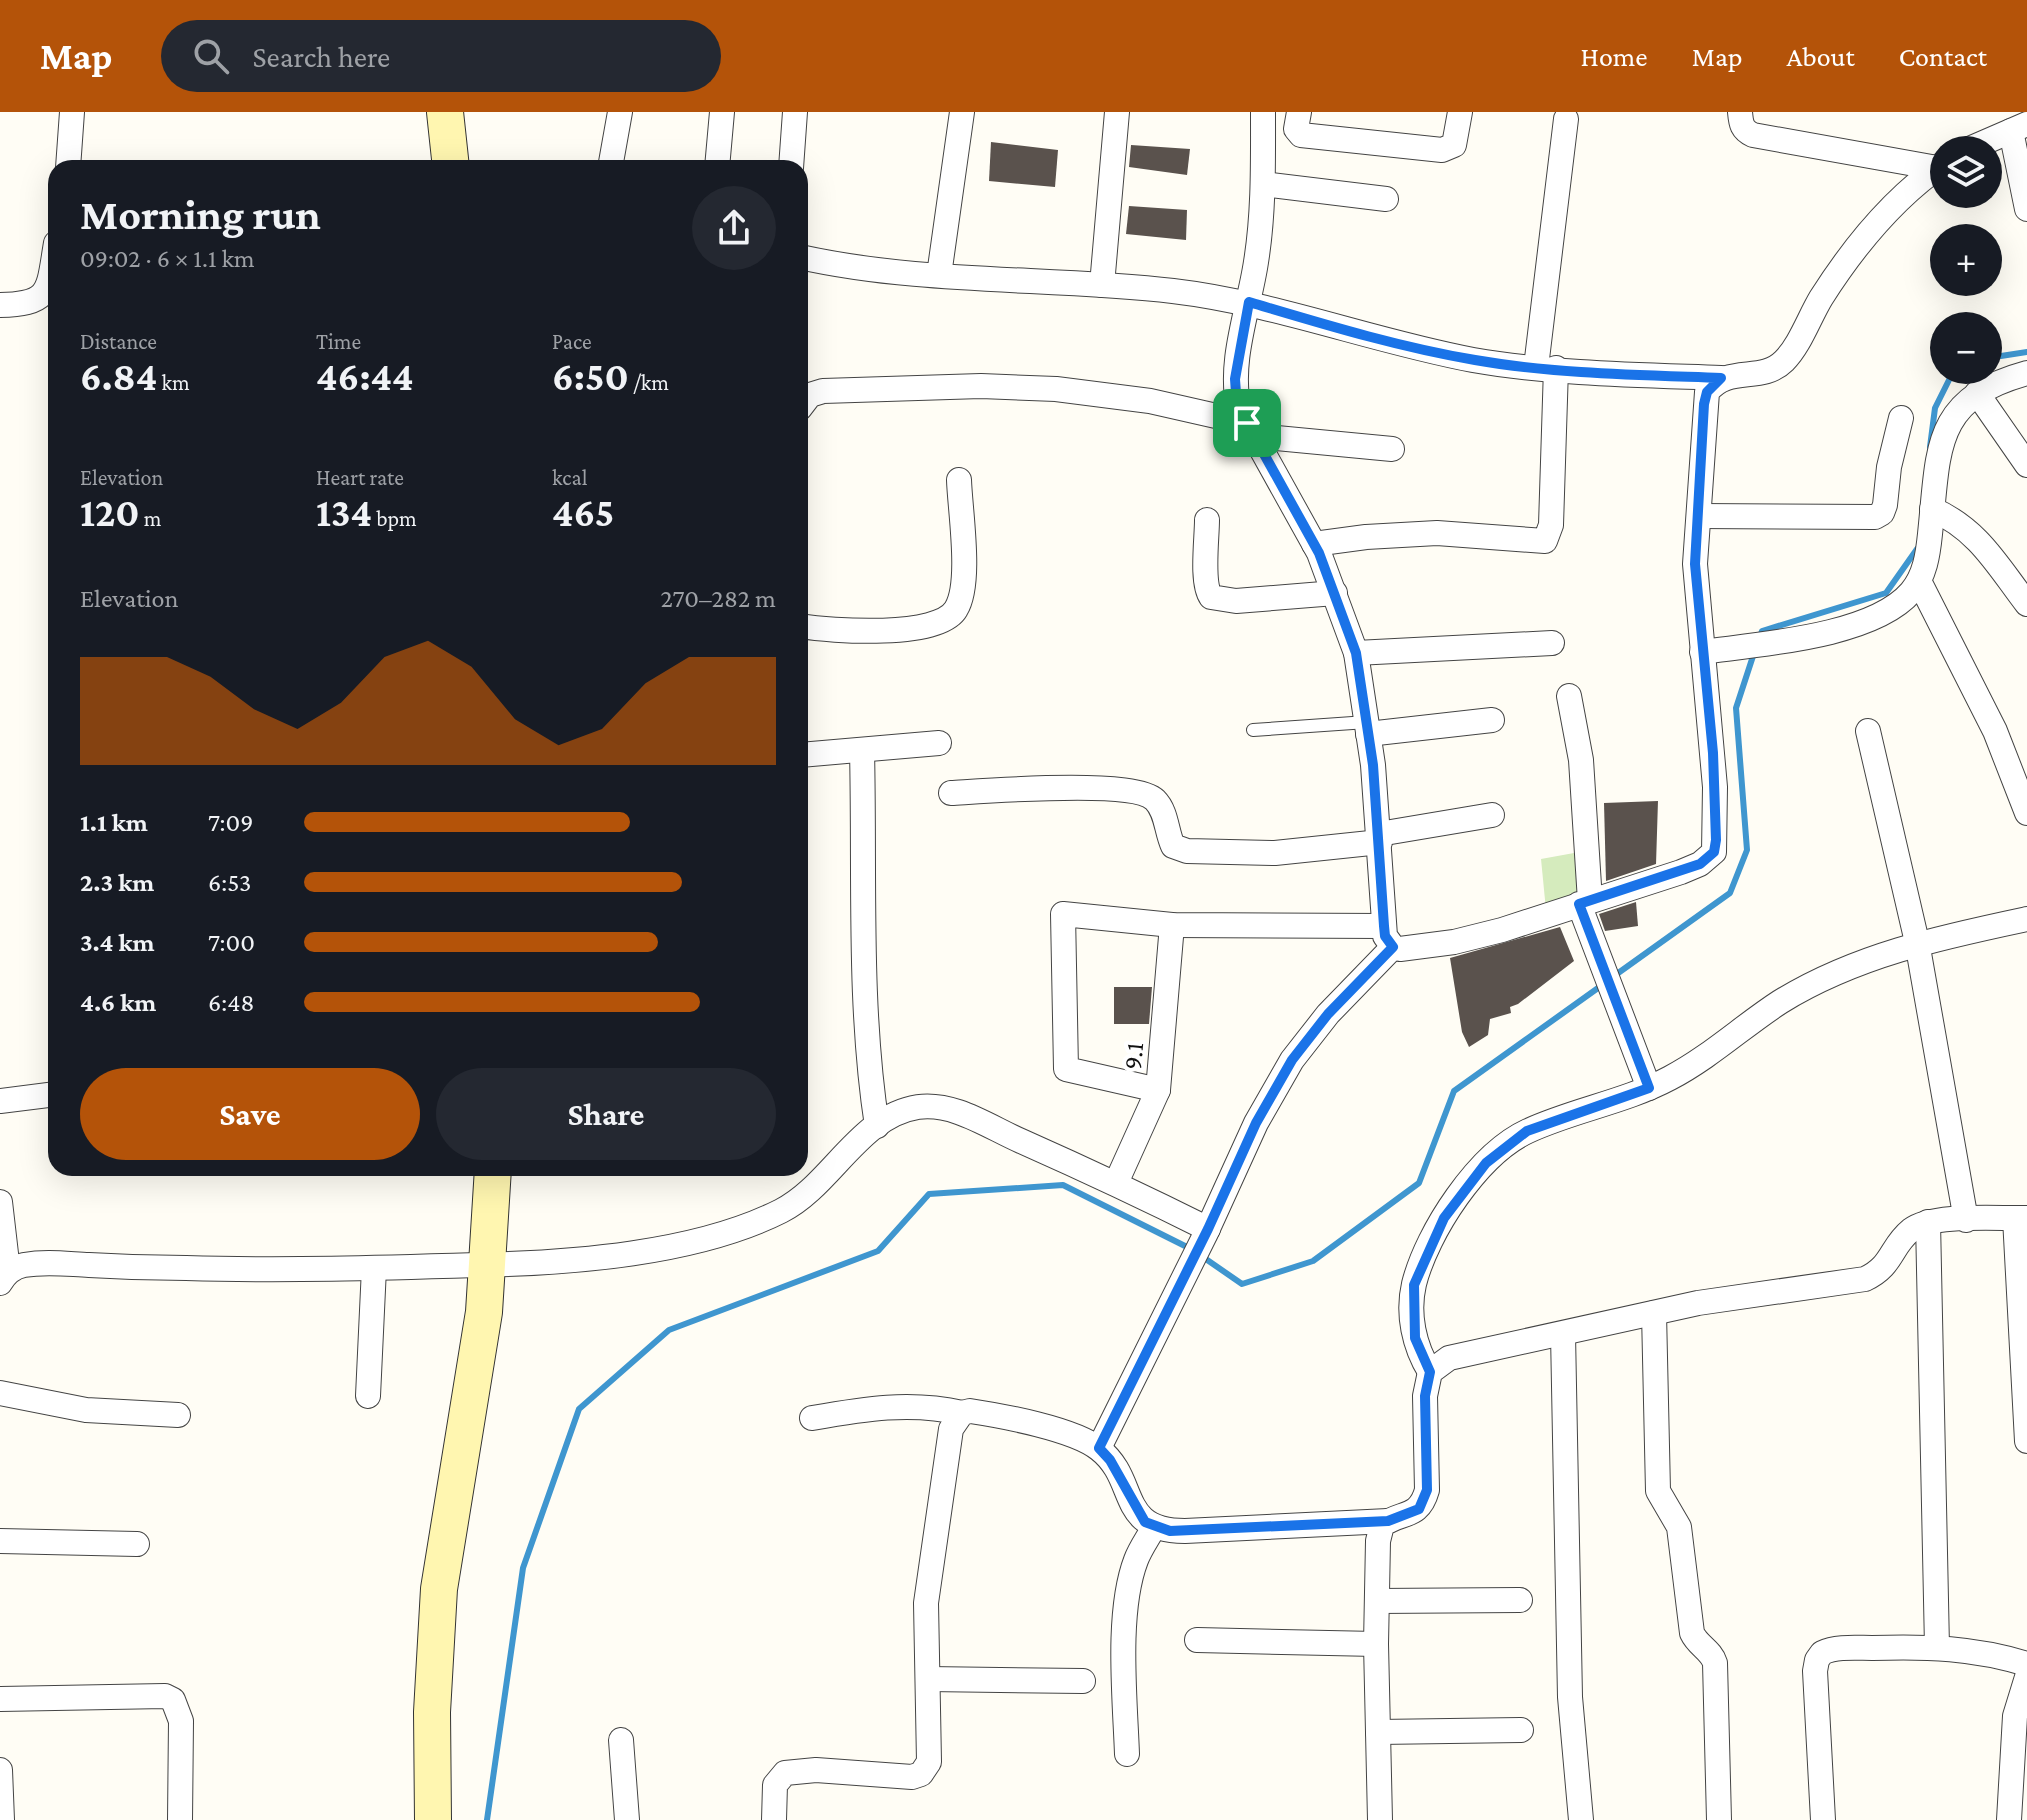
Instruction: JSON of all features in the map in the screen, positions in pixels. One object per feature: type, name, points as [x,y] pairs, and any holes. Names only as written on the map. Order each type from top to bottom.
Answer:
[{"type":"main road","points":[[445,112],[450,160]]},
{"type":"main road","points":[[433,1820],[432,1712],[439,1589],[473,1383],[488,1265],[493,1176]]},
{"type":"street","points":[[69,160],[72,112]]},
{"type":"street","points":[[611,160],[620,112]]},
{"type":"street","points":[[718,160],[722,112]]},
{"type":"street","points":[[792,160],[795,112]]},
{"type":"street","points":[[939,275],[962,112]]},
{"type":"street","points":[[1102,285],[1117,112]]},
{"type":"street","points":[[1099,1448],[1256,1123],[1292,1060],[1389,937],[1368,728],[1356,653],[1314,544],[1239,409],[1235,379],[1261,222],[1263,112]]},
{"type":"street","points":[[1299,112],[1296,129],[1301,135],[1442,150],[1454,145],[1460,112]]},
{"type":"street","points":[[1740,112],[1741,124],[1753,135],[1930,163]]},
{"type":"street","points":[[1314,544],[1437,533],[1545,541],[1551,525],[1546,367],[1566,119]]},
{"type":"street","points":[[1999,136],[2019,127],[2027,209]]},
{"type":"street","points":[[808,258],[939,275],[1173,291],[1249,302],[1409,346],[1475,360],[1721,378],[1758,374],[1783,363],[1831,283],[1866,236],[1917,181],[1930,172]]},
{"type":"street","points":[[1263,184],[1386,199]]},
{"type":"street","points":[[0,305],[48,301]]},
{"type":"street","points":[[1702,652],[1853,625],[1910,593],[1926,563],[1945,432],[1956,412],[1977,393],[2027,373]]},
{"type":"street","points":[[1158,1090],[1066,1069],[1063,914],[1172,925],[1389,937],[1414,948],[1454,942],[1681,872],[1700,864],[1714,852],[1715,787],[1695,564],[1704,404],[1707,392],[1721,378]]},
{"type":"street","points":[[812,387],[1056,389],[1150,401],[1251,429],[1392,449]]},
{"type":"street","points":[[1977,393],[2027,465]]},
{"type":"street","points":[[1699,516],[1875,517],[1882,513],[1885,505],[1889,467],[1901,418]]},
{"type":"street","points":[[808,627],[859,631],[901,629],[938,624],[949,618],[956,610],[963,581],[959,480]]},
{"type":"street","points":[[1932,509],[1957,520],[1970,530],[2027,604]]},
{"type":"street","points":[[1207,520],[1207,591],[1211,597],[1236,601],[1335,593]]},
{"type":"street","points":[[1919,581],[1995,731],[2027,813]]},
{"type":"street","points":[[1356,653],[1552,643]]},
{"type":"street","points":[[1569,696],[1581,760],[1585,902],[1591,938],[1649,1088]]},
{"type":"street","points":[[1368,728],[1492,720]]},
{"type":"street","points":[[1868,731],[1917,942],[1966,1220]]},
{"type":"street","points":[[808,754],[939,743]]},
{"type":"street","points":[[862,751],[864,963],[871,1088],[877,1126]]},
{"type":"street","points":[[951,793],[1102,788],[1136,791],[1158,803],[1173,846],[1187,851],[1275,853],[1379,838],[1492,815]]},
{"type":"street","points":[[1380,1820],[1376,1644],[1378,1541],[1382,1525],[1419,1509],[1427,1490],[1425,1396],[1430,1372],[1415,1338],[1414,1285],[1444,1218],[1467,1185],[1504,1147],[1527,1131],[1649,1088],[1715,1049],[1780,1002],[1832,975],[1917,942],[2027,919]]},
{"type":"street","name":"9.1","points":[[1116,1183],[1158,1090],[1172,925]]},
{"type":"street","points":[[0,1101],[48,1095]]},
{"type":"street","points":[[4,1277],[20,1265],[42,1263],[237,1270],[374,1268],[488,1265],[628,1254],[710,1237],[747,1225],[802,1198],[877,1126],[896,1113],[919,1107],[949,1110],[1079,1164],[1206,1232]]},
{"type":"street","points":[[0,1202],[4,1277]]},
{"type":"street","points":[[1430,1372],[1449,1358],[1654,1313],[1749,1294],[1865,1279],[1888,1264],[1910,1231],[1928,1222],[2021,1218],[2027,1441]]},
{"type":"street","points":[[1928,1222],[1937,1647]]},
{"type":"street","points":[[368,1396],[374,1268]]},
{"type":"street","points":[[1654,1313],[1658,1491],[1679,1527],[1692,1633],[1713,1656],[1715,1663],[1719,1820]]},
{"type":"street","points":[[1563,1334],[1570,1697],[1581,1820]]},
{"type":"street","points":[[0,1393],[86,1410],[178,1415]]},
{"type":"street","points":[[812,1418],[895,1405],[928,1405],[1024,1422],[1099,1448],[1110,1460],[1137,1512],[1154,1527],[1185,1531],[1388,1521]]},
{"type":"street","points":[[774,1820],[775,1785],[779,1776],[785,1773],[816,1770],[904,1778],[921,1774],[929,1762],[926,1603],[951,1429],[962,1413]]},
{"type":"street","points":[[1127,1754],[1124,1664],[1130,1582],[1136,1559],[1154,1527]]},
{"type":"street","points":[[0,1541],[137,1544]]},
{"type":"street","points":[[1377,1601],[1520,1600]]},
{"type":"street","points":[[1197,1640],[1376,1644]]},
{"type":"street","points":[[1823,1820],[1817,1660],[1830,1650],[1937,1647],[2002,1656],[2027,1664]]},
{"type":"street","points":[[2009,1820],[2015,1716],[2027,1677]]},
{"type":"street","points":[[928,1679],[1083,1681]]},
{"type":"street","points":[[0,1699],[165,1696],[173,1700],[181,1721],[180,1820]]},
{"type":"street","points":[[1378,1732],[1521,1730]]},
{"type":"street","points":[[621,1740],[627,1820]]},
{"type":"street","points":[[0,1770],[2,1820]]},
{"type":"lane","points":[[1253,730],[1368,728]]},
{"type":"green space","points":[[1585,851],[1589,887],[1546,910],[1541,859]]},
{"type":"building","points":[[991,142],[1058,150],[1055,187],[989,181]]},
{"type":"building","points":[[1131,145],[1190,149],[1187,175],[1129,167]]},
{"type":"building","points":[[1129,206],[1187,210],[1186,240],[1126,234]]},
{"type":"building","points":[[1658,801],[1656,864],[1606,881],[1604,803]]},
{"type":"building","points":[[1636,902],[1638,926],[1605,931],[1599,914]]},
{"type":"building","points":[[1560,927],[1574,961],[1510,1007],[1511,1013],[1490,1019],[1488,1035],[1469,1047],[1462,1032],[1450,958]]},
{"type":"building","points":[[1114,987],[1152,987],[1149,1024],[1114,1024]]},
{"type":"waterway","points":[[2002,356],[2027,352]]},
{"type":"waterway","points":[[1930,447],[1935,408],[1947,384]]},
{"type":"waterway","points":[[1759,640],[1762,631],[1886,593],[1917,549]]},
{"type":"waterway","points":[[1614,976],[1730,893],[1747,850],[1736,708],[1755,650]]},
{"type":"waterway","points":[[1200,1255],[1242,1284],[1313,1261],[1419,1183],[1454,1091],[1605,983]]},
{"type":"waterway","points":[[487,1820],[523,1568],[579,1409],[669,1330],[878,1251],[929,1194],[1063,1185],[1191,1249]]},
{"type":"route","points":[[1249,302],[1350,332],[1475,360],[1601,372],[1721,378],[1707,392],[1704,404],[1695,564],[1713,753],[1716,840],[1714,852],[1700,864],[1579,904],[1649,1088],[1527,1131],[1486,1163],[1444,1218],[1414,1285],[1412,1319],[1415,1338],[1430,1372],[1425,1396],[1427,1490],[1419,1509],[1388,1521],[1170,1531],[1145,1522],[1110,1460],[1099,1448],[1208,1229],[1256,1123],[1292,1060],[1328,1014],[1393,947],[1385,936],[1373,765],[1356,653],[1319,553],[1247,423],[1239,409],[1235,379],[1249,302]]}]
